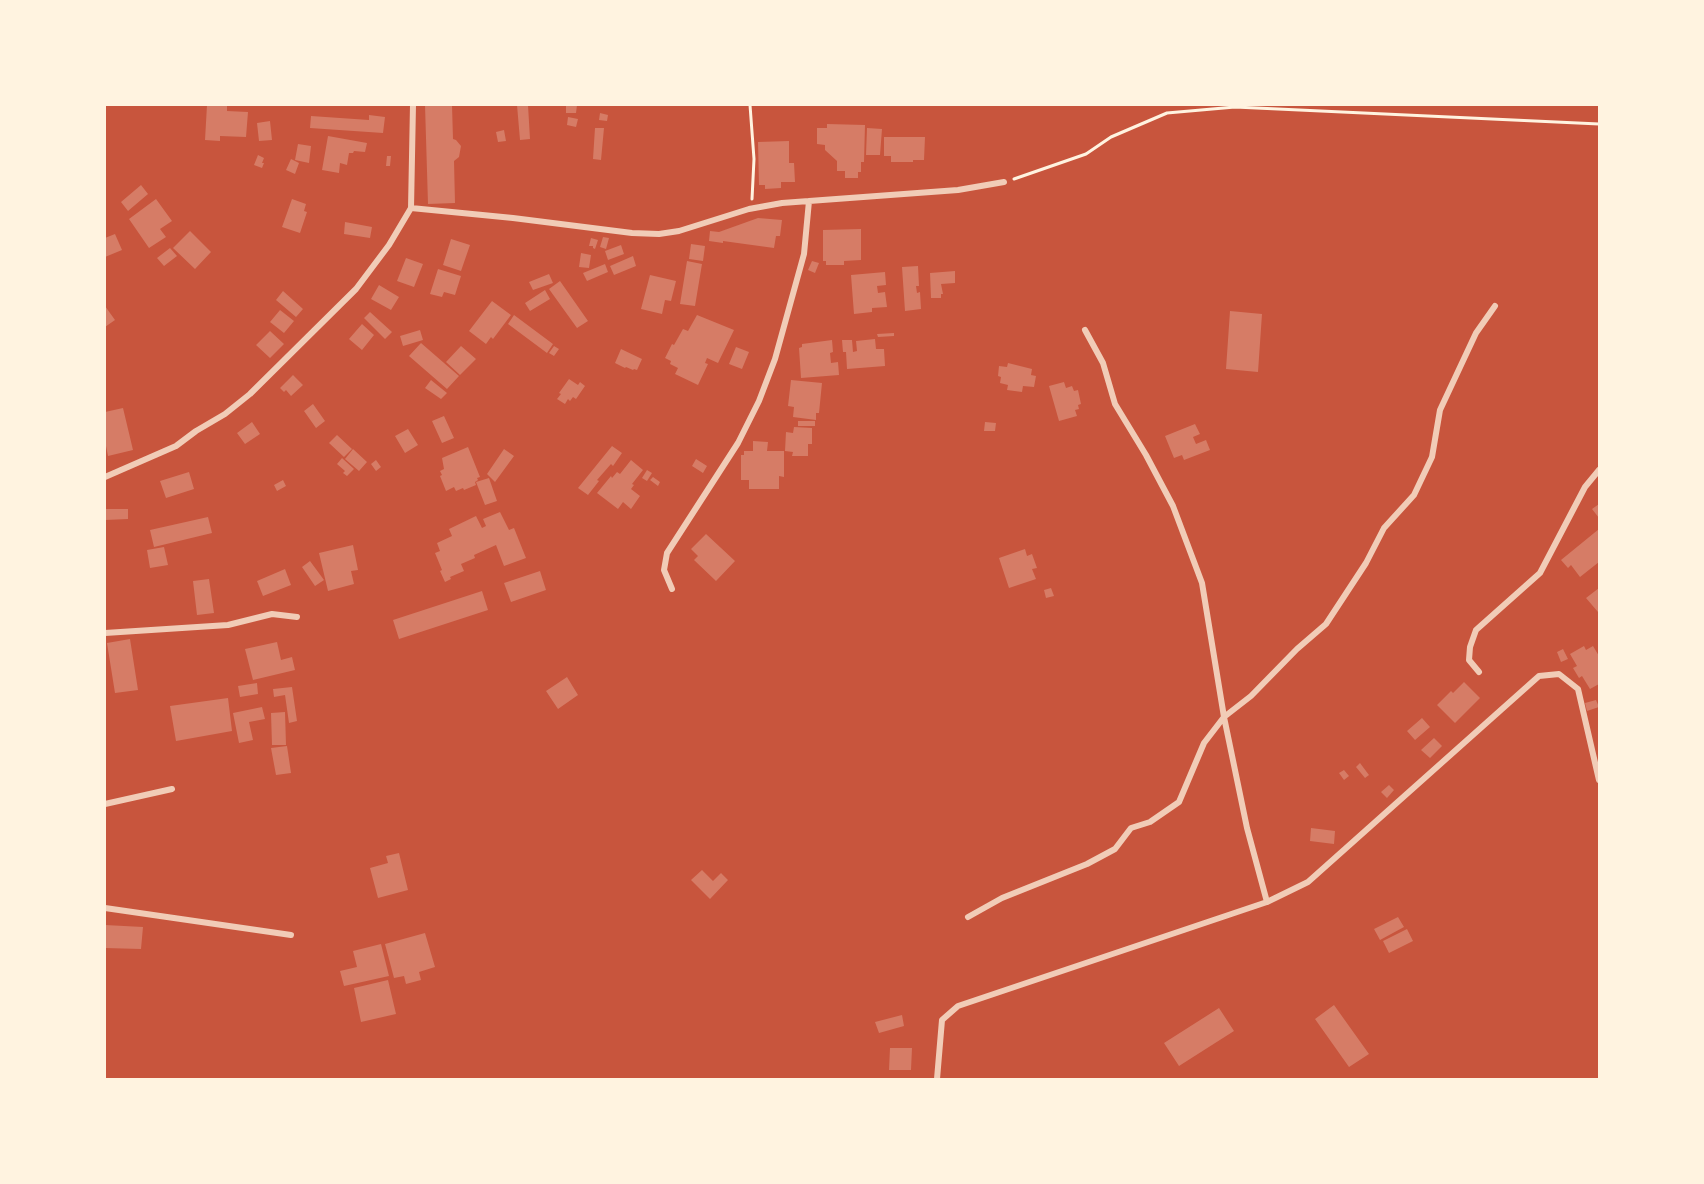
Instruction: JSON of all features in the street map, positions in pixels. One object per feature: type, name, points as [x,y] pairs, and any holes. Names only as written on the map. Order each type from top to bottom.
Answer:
[{"type":"street","points":[[105,477],[176,446],[225,414],[250,394],[356,289],[389,245],[411,208],[413,105]]},
{"type":"street","points":[[411,208],[659,234],[679,231],[749,209],[782,203],[958,190],[1004,182]]},
{"type":"street","points":[[672,589],[664,570],[667,553],[738,443],[759,401],[775,358],[804,254],[809,201]]},
{"type":"street","points":[[968,917],[1002,898],[1087,864],[1115,849],[1131,828],[1150,822],[1179,802],[1204,743],[1224,717],[1251,696],[1297,649],[1326,624],[1366,563],[1384,528],[1414,495],[1432,457],[1440,410],[1476,333],[1495,306]]},
{"type":"street","points":[[1085,330],[1103,363],[1115,404],[1173,506],[1202,583],[1224,717],[1247,828],[1267,902]]},
{"type":"street","points":[[1479,672],[1469,660],[1470,647],[1476,630],[1540,573],[1585,487],[1599,470]]},
{"type":"street","points":[[105,633],[228,625],[272,614],[297,618]]},
{"type":"street","points":[[937,1079],[942,1020],[958,1006],[1267,902],[1308,882],[1539,676],[1559,674],[1578,689],[1599,780]]},
{"type":"street","points":[[105,804],[172,789]]},
{"type":"street","points":[[105,908],[291,935]]},
{"type":"path","points":[[749,209],[753,196],[754,159],[750,105]]},
{"type":"path","points":[[1004,182],[1086,154],[1111,137],[1167,113],[1235,107],[1599,124]]},
{"type":"building","points":[[207,105],[227,105],[227,111],[248,112],[246,137],[220,136],[220,141],[205,140]]},
{"type":"building","points":[[425,105],[452,105],[453,139],[461,146],[459,157],[454,161],[455,203],[428,204]]},
{"type":"building","points":[[517,105],[528,105],[530,139],[520,140]]},
{"type":"building","points":[[566,105],[577,105],[576,113],[566,113]]},
{"type":"building","points":[[600,113],[608,115],[607,121],[599,120]]},
{"type":"building","points":[[369,115],[385,117],[383,133],[310,128],[311,116],[369,120]]},
{"type":"building","points":[[568,117],[578,119],[576,127],[567,125]]},
{"type":"building","points":[[270,121],[272,140],[259,141],[257,123]]},
{"type":"building","points":[[827,124],[865,125],[864,162],[861,162],[861,172],[858,172],[858,178],[845,178],[845,171],[837,171],[837,161],[825,150],[825,145],[817,144],[817,128],[827,128]]},
{"type":"building","points":[[595,128],[604,128],[601,160],[593,159]]},
{"type":"building","points":[[867,128],[882,129],[880,155],[866,155]]},
{"type":"building","points":[[504,130],[506,141],[498,142],[496,132]]},
{"type":"building","points":[[328,136],[367,143],[365,152],[349,153],[347,165],[340,163],[339,173],[322,170]]},
{"type":"building","points":[[884,137],[925,137],[924,160],[891,162],[891,156],[884,156]]},
{"type":"building","points":[[789,141],[789,163],[794,163],[795,182],[781,182],[781,188],[765,189],[765,185],[759,185],[758,142]]},
{"type":"building","points":[[298,144],[311,146],[309,163],[295,160]]},
{"type":"building","points":[[258,155],[264,158],[262,168],[254,165]]},
{"type":"building","points":[[387,156],[391,156],[390,166],[386,166]]},
{"type":"building","points":[[291,159],[299,163],[295,174],[286,170]]},
{"type":"building","points":[[141,185],[148,194],[128,211],[121,202]]},
{"type":"building","points":[[156,199],[172,221],[160,229],[166,237],[149,248],[129,219]]},
{"type":"building","points":[[292,199],[306,204],[304,211],[307,212],[300,233],[282,227]]},
{"type":"building","points":[[758,218],[782,220],[780,236],[776,236],[774,248],[709,241],[710,231],[719,232]]},
{"type":"building","points":[[345,222],[372,227],[370,238],[344,234]]},
{"type":"building","points":[[861,229],[861,260],[844,261],[844,265],[826,265],[826,261],[823,261],[823,230]]},
{"type":"building","points":[[190,231],[211,252],[195,269],[173,248]]},
{"type":"building","points":[[115,234],[122,250],[105,257],[105,238]]},
{"type":"building","points":[[603,237],[609,238],[606,249],[600,247]]},
{"type":"building","points":[[591,238],[598,240],[595,249],[589,246]]},
{"type":"building","points":[[451,239],[470,245],[461,271],[443,265]]},
{"type":"building","points":[[691,244],[705,246],[703,261],[689,259]]},
{"type":"building","points":[[621,245],[624,254],[608,260],[605,251]]},
{"type":"building","points":[[170,248],[177,256],[164,266],[157,258]]},
{"type":"building","points":[[581,253],[591,255],[589,268],[579,267]]},
{"type":"building","points":[[633,256],[636,266],[614,275],[610,266]]},
{"type":"building","points":[[406,258],[423,264],[414,287],[397,281]]},
{"type":"building","points":[[687,261],[702,264],[695,306],[680,304]]},
{"type":"building","points":[[812,261],[819,263],[815,273],[808,270]]},
{"type":"building","points":[[605,264],[608,272],[587,281],[583,273]]},
{"type":"building","points":[[918,266],[919,286],[916,286],[917,293],[920,292],[921,309],[905,311],[902,267]]},
{"type":"building","points":[[438,269],[461,276],[455,295],[444,292],[442,297],[430,294]]},
{"type":"building","points":[[955,271],[955,283],[941,284],[943,294],[941,298],[931,298],[930,273]]},
{"type":"building","points":[[885,272],[886,285],[877,286],[878,293],[885,292],[887,307],[872,308],[872,312],[854,314],[851,275]]},
{"type":"building","points":[[549,274],[553,283],[533,290],[529,282]]},
{"type":"building","points":[[650,275],[676,281],[671,301],[665,300],[662,314],[641,309]]},
{"type":"building","points":[[560,281],[588,321],[577,328],[549,289]]},
{"type":"building","points":[[379,285],[399,297],[391,310],[371,299]]},
{"type":"building","points":[[545,290],[550,299],[530,311],[525,303]]},
{"type":"building","points":[[283,291],[303,309],[296,317],[276,300]]},
{"type":"building","points":[[492,301],[511,315],[493,339],[491,337],[486,344],[469,331]]},
{"type":"building","points":[[105,306],[115,320],[105,327]]},
{"type":"building","points":[[280,310],[294,321],[284,333],[270,322]]},
{"type":"building","points":[[1230,311],[1262,314],[1258,372],[1226,369]]},
{"type":"building","points":[[370,312],[392,332],[385,339],[364,318]]},
{"type":"building","points":[[514,315],[553,344],[547,353],[508,324]]},
{"type":"building","points":[[697,315],[734,330],[718,363],[707,358],[705,363],[708,364],[698,385],[675,374],[678,368],[665,358],[683,329],[688,331]]},
{"type":"building","points":[[362,324],[374,335],[362,350],[349,339]]},
{"type":"building","points":[[420,330],[423,340],[403,346],[400,336]]},
{"type":"building","points":[[270,331],[284,344],[270,358],[256,345]]},
{"type":"building","points":[[894,333],[894,336],[878,337],[877,334]]},
{"type":"building","points":[[875,339],[876,349],[884,349],[885,366],[847,369],[846,352],[843,352],[842,340],[852,340],[853,352],[857,351],[856,341]]},
{"type":"building","points":[[832,340],[831,363],[838,362],[839,375],[801,378],[799,348],[802,344]]},
{"type":"building","points":[[421,343],[459,376],[447,389],[409,356]]},
{"type":"building","points":[[461,346],[476,359],[460,375],[446,362]]},
{"type":"building","points":[[554,346],[559,349],[554,356],[549,353]]},
{"type":"building","points":[[736,347],[749,352],[742,369],[729,364]]},
{"type":"building","points":[[621,349],[642,359],[637,370],[615,363]]},
{"type":"building","points":[[1008,363],[1032,369],[1031,375],[1036,376],[1034,387],[1023,386],[1022,392],[1007,390],[1008,385],[1000,383],[1001,377],[998,376],[999,366],[1007,367]]},
{"type":"building","points":[[293,375],[303,385],[291,396],[286,390],[284,392],[280,388]]},
{"type":"building","points":[[569,379],[578,385],[580,382],[585,386],[576,399],[573,397],[570,401],[568,399],[565,404],[557,399]]},
{"type":"building","points":[[431,380],[447,393],[441,399],[425,388]]},
{"type":"building","points":[[791,380],[822,383],[819,413],[816,413],[816,420],[793,417],[794,407],[788,406]]},
{"type":"building","points":[[1064,382],[1066,388],[1072,386],[1074,391],[1078,390],[1081,404],[1078,405],[1079,409],[1075,410],[1077,416],[1059,421],[1049,386]]},
{"type":"building","points":[[313,404],[325,421],[316,428],[304,411]]},
{"type":"building","points":[[123,408],[133,450],[108,456],[105,441],[105,412]]},
{"type":"building","points":[[444,416],[454,438],[442,443],[432,421]]},
{"type":"building","points":[[798,421],[815,421],[815,426],[798,426]]},
{"type":"building","points":[[252,422],[260,434],[245,444],[237,433]]},
{"type":"building","points":[[985,422],[996,423],[995,431],[984,431]]},
{"type":"building","points":[[1195,424],[1200,434],[1193,437],[1196,444],[1206,440],[1210,450],[1184,460],[1182,455],[1174,458],[1165,436]]},
{"type":"building","points":[[794,427],[812,428],[812,444],[808,444],[808,456],[792,456],[793,452],[785,451],[786,432],[793,433]]},
{"type":"building","points":[[408,429],[418,445],[405,453],[395,436]]},
{"type":"building","points":[[337,435],[352,449],[344,457],[329,443]]},
{"type":"building","points":[[753,441],[768,442],[767,451],[784,451],[784,477],[779,476],[779,489],[749,489],[749,480],[741,480],[741,455],[744,455],[744,451],[753,451]]},
{"type":"building","points":[[612,446],[622,453],[613,466],[611,464],[597,480],[599,481],[588,495],[578,488]]},
{"type":"building","points":[[468,447],[480,477],[475,482],[476,485],[464,490],[463,488],[456,491],[454,487],[446,491],[440,476],[442,475],[440,471],[444,469],[442,458]]},
{"type":"building","points":[[353,449],[367,462],[359,471],[345,459]]},
{"type":"building","points":[[504,449],[514,456],[495,482],[487,474]]},
{"type":"building","points":[[342,458],[354,469],[347,476],[337,464]]},
{"type":"building","points":[[696,459],[707,466],[703,473],[692,466]]},
{"type":"building","points":[[376,460],[381,467],[376,471],[371,464]]},
{"type":"building","points":[[631,460],[643,470],[632,484],[634,485],[631,489],[640,496],[631,509],[623,502],[618,509],[597,493],[611,476],[612,478],[617,472],[620,474]]},
{"type":"building","points":[[647,470],[652,473],[647,481],[642,478]]},
{"type":"building","points":[[189,472],[194,489],[166,498],[160,481]]},
{"type":"building","points":[[653,477],[660,482],[658,486],[650,480]]},
{"type":"building","points":[[489,478],[497,501],[485,505],[476,482]]},
{"type":"building","points":[[283,480],[286,486],[277,491],[274,485]]},
{"type":"building","points":[[1599,504],[1599,518],[1592,509]]},
{"type":"building","points":[[105,509],[128,509],[128,519],[105,520]]},
{"type":"building","points":[[500,512],[509,530],[514,528],[526,558],[504,566],[496,545],[461,564],[464,571],[450,577],[451,579],[445,582],[435,553],[440,551],[437,543],[452,536],[449,529],[476,516],[482,528],[486,526],[483,519]]},
{"type":"building","points":[[208,517],[212,533],[154,547],[150,530]]},
{"type":"building","points":[[1599,529],[1599,562],[1580,577],[1571,565],[1568,568],[1561,560]]},
{"type":"building","points":[[706,534],[735,561],[716,581],[694,560],[698,556],[691,549]]},
{"type":"building","points":[[353,545],[358,570],[351,571],[354,584],[328,591],[319,553]]},
{"type":"building","points":[[164,547],[168,565],[150,568],[147,550]]},
{"type":"building","points":[[1025,549],[1027,556],[1032,554],[1037,568],[1032,569],[1036,579],[1009,588],[999,558]]},
{"type":"building","points":[[310,561],[324,580],[315,586],[302,567]]},
{"type":"building","points":[[285,569],[291,585],[263,596],[257,581]]},
{"type":"building","points":[[540,571],[546,590],[511,602],[504,583]]},
{"type":"building","points":[[209,579],[214,613],[197,615],[193,581]]},
{"type":"building","points":[[1051,588],[1054,596],[1046,598],[1044,590]]},
{"type":"building","points":[[1599,588],[1599,611],[1598,612],[1586,598]]},
{"type":"building","points":[[482,591],[488,610],[399,639],[393,620]]},
{"type":"building","points":[[130,639],[138,690],[115,693],[107,643]]},
{"type":"building","points":[[277,642],[281,660],[292,657],[295,670],[253,680],[245,649]]},
{"type":"building","points":[[1584,646],[1586,650],[1593,646],[1599,656],[1599,684],[1590,689],[1582,676],[1579,678],[1573,668],[1577,666],[1570,654]]},
{"type":"building","points":[[1563,649],[1568,659],[1561,662],[1557,652]]},
{"type":"building","points":[[567,677],[578,695],[558,709],[546,691]]},
{"type":"building","points":[[1464,682],[1480,698],[1455,723],[1437,705]]},
{"type":"building","points":[[257,683],[258,694],[240,697],[238,686]]},
{"type":"building","points":[[292,687],[297,721],[289,723],[285,695],[274,697],[273,689]]},
{"type":"building","points":[[228,698],[232,731],[176,741],[170,706]]},
{"type":"building","points":[[1596,700],[1599,707],[1587,711],[1585,703]]},
{"type":"building","points":[[262,707],[265,719],[249,722],[253,740],[239,743],[233,713]]},
{"type":"building","points":[[285,712],[286,745],[272,745],[271,713]]},
{"type":"building","points":[[1422,718],[1430,727],[1415,740],[1407,731]]},
{"type":"building","points":[[1434,738],[1442,746],[1430,758],[1421,750]]},
{"type":"building","points":[[287,746],[291,773],[276,775],[271,748]]},
{"type":"building","points":[[1360,763],[1369,775],[1365,778],[1356,767]]},
{"type":"building","points":[[1344,770],[1349,776],[1344,780],[1339,773]]},
{"type":"building","points":[[1389,785],[1394,790],[1387,798],[1381,792]]},
{"type":"building","points":[[1311,828],[1335,831],[1334,844],[1310,841]]},
{"type":"building","points":[[399,853],[408,890],[378,898],[370,868],[388,863],[386,856]]},
{"type":"building","points":[[702,870],[713,881],[721,873],[728,880],[710,899],[691,880]]},
{"type":"building","points":[[1398,917],[1404,927],[1380,940],[1374,929]]},
{"type":"building","points":[[105,925],[143,927],[141,949],[105,948]]},
{"type":"building","points":[[1407,929],[1413,941],[1389,953],[1383,941]]},
{"type":"building","points":[[425,933],[435,967],[419,972],[421,980],[406,984],[404,976],[394,978],[385,944]]},
{"type":"building","points":[[381,944],[389,976],[344,986],[340,971],[357,967],[353,951]]},
{"type":"building","points":[[388,980],[396,1014],[361,1022],[354,988]]},
{"type":"building","points":[[1334,1005],[1369,1054],[1349,1067],[1315,1019]]},
{"type":"building","points":[[1219,1008],[1234,1031],[1179,1066],[1164,1043]]},
{"type":"building","points":[[902,1015],[904,1026],[879,1033],[875,1022]]},
{"type":"building","points":[[890,1048],[912,1048],[911,1070],[889,1070]]}]
